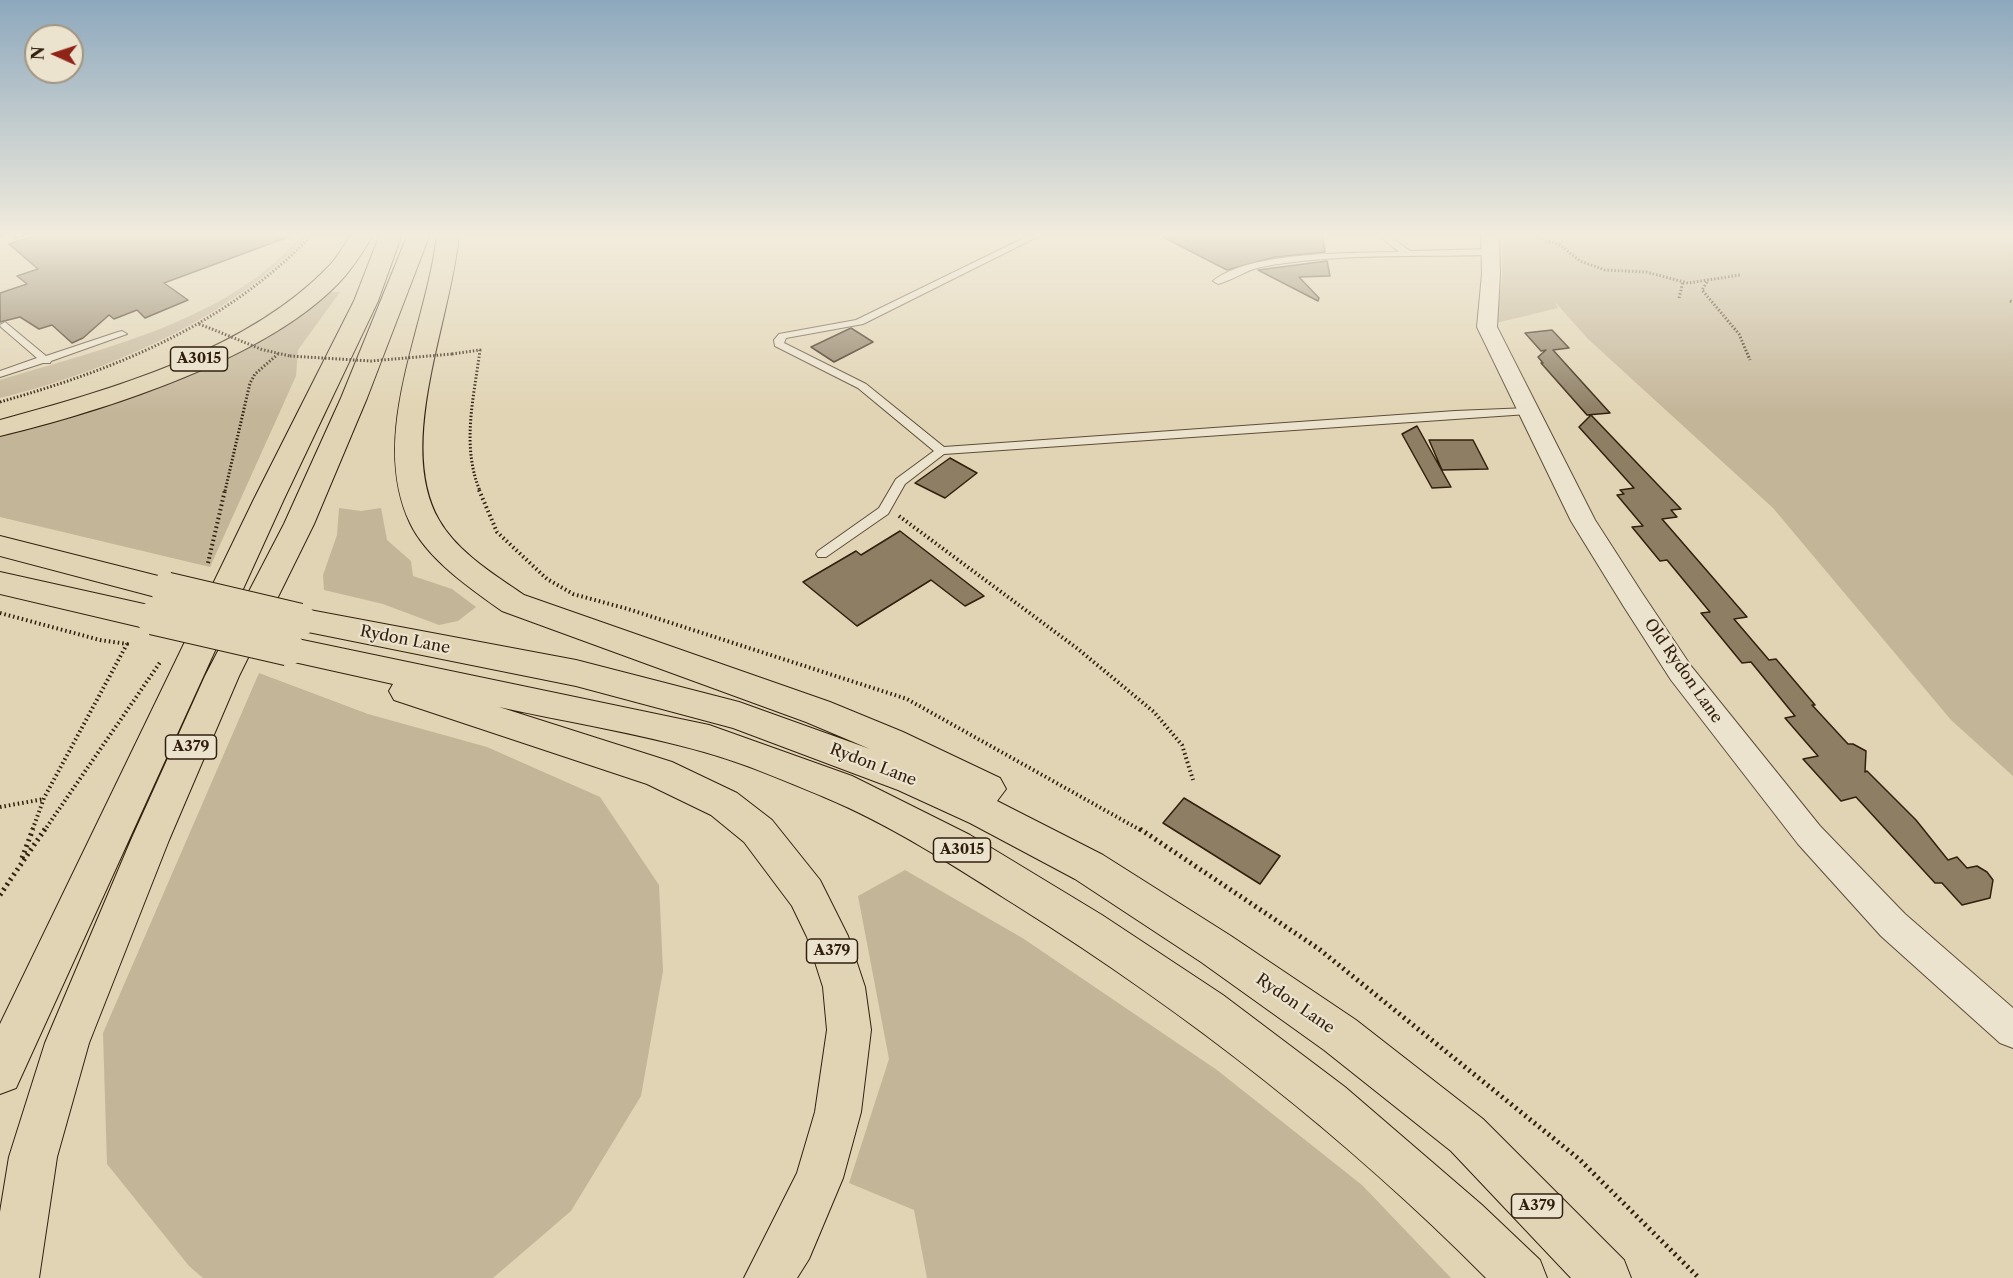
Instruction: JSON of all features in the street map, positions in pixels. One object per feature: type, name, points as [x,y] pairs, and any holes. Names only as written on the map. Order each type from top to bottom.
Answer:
[{"type":"main road","name":"A3015","points":[[0,428],[137,385],[257,331],[311,294]]},
{"type":"main road","name":"A379","points":[[0,1072],[269,499],[369,294]]},
{"type":"main road","name":"A379","points":[[14,1278],[33,1157],[67,1043],[150,840],[222,676],[299,524],[354,398],[395,294]]},
{"type":"main road","name":"A379","points":[[438,294],[412,408],[407,447],[410,478],[425,523],[458,560],[513,603],[762,692],[890,742],[995,793],[1089,867]]},
{"type":"main road","name":"Rydon Lane","points":[[0,546],[167,589],[294,634],[709,739],[839,787],[956,847],[1088,928],[1208,1010],[1329,1103],[1465,1222],[1522,1278]]},
{"type":"main road","name":"Rydon Lane","points":[[0,582],[153,618],[294,634],[576,673],[739,716],[911,779],[983,812],[1089,867],[1216,949],[1340,1035],[1467,1135],[1606,1278]]},
{"type":"main road","name":"A379","points":[[294,634],[468,713],[659,773],[724,804],[758,831],[784,862],[806,893],[827,936],[844,987],[849,1030],[838,1112],[819,1178],[791,1241],[769,1278]]},
{"type":"street","name":"Old Rydon Lane","points":[[1488,294],[1487,327],[1583,521],[1681,672],[1733,742],[1809,835],[1893,925],[2013,1031]]},
{"type":"lane","points":[[917,294],[859,322],[822,331],[783,336],[779,344],[862,386],[941,451]]},
{"type":"lane","points":[[5,325],[46,361]]},
{"type":"lane","points":[[0,374],[46,361],[122,333]]},
{"type":"lane","points":[[822,554],[884,511],[900,482],[941,451],[1147,440],[1440,414],[1528,411]]},
{"type":"path","points":[[0,402],[82,376],[198,324],[243,294]]},
{"type":"path","points":[[1679,298],[1680,294]]},
{"type":"path","points":[[1705,294],[1739,334],[1750,360]]},
{"type":"path","points":[[198,324],[263,350],[340,362],[381,361],[480,350],[468,438],[474,477],[497,532],[531,564]]},
{"type":"path","points":[[890,501],[898,515],[919,533],[1078,649],[1154,712],[1182,746],[1193,780]]},
{"type":"path","points":[[0,613],[128,644],[44,798],[19,864],[0,895]]},
{"type":"path","points":[[0,807],[44,798]]},
{"type":"shaded area","points":[[232,294],[240,294],[206,316],[125,357],[41,387],[0,398],[0,380],[122,343],[203,310]]},
{"type":"shaded area","points":[[328,294],[339,294],[298,350],[296,376],[210,567],[0,517],[0,437],[104,404],[309,306]]},
{"type":"shaded area","points":[[1500,294],[2013,294],[2013,776],[1951,720],[1773,508],[1588,339],[1555,302],[1558,308],[1496,323]]},
{"type":"shaded area","points":[[339,508],[361,511],[381,508],[387,540],[411,561],[413,576],[452,589],[476,607],[458,621],[439,625],[383,604],[324,590],[323,575],[337,535]]},
{"type":"shaded area","points":[[259,673],[368,714],[487,747],[600,797],[659,885],[663,971],[641,1096],[571,1211],[493,1278],[203,1278],[189,1266],[107,1164],[103,1033]]},
{"type":"shaded area","points":[[905,870],[1024,939],[1217,1070],[1362,1185],[1451,1278],[927,1278],[914,1210],[849,1183],[889,1059],[858,896]]},
{"type":"building","points":[[0,294],[179,294],[188,300],[145,318],[137,310],[114,319],[109,315],[83,338],[72,343],[52,325],[39,329],[20,317],[0,322]]},
{"type":"building","points":[[1304,294],[1315,294],[1319,298],[1318,301]]},
{"type":"building","points":[[851,328],[873,342],[834,362],[811,347]]},
{"type":"building","points":[[1552,330],[1569,348],[1553,350],[1610,413],[1587,415],[1541,363],[1543,363],[1538,357],[1546,350],[1541,351],[1525,333]]},
{"type":"building","points":[[1591,415],[1681,509],[1671,510],[1677,517],[1662,519],[1747,617],[1734,619],[1769,660],[1776,659],[1815,705],[1812,705],[1848,744],[1853,744],[1866,751],[1865,772],[1867,771],[1916,820],[1948,860],[1957,857],[1967,868],[1977,866],[1987,872],[1993,880],[1990,898],[1962,905],[1942,883],[1935,883],[1856,797],[1841,801],[1803,759],[1818,756],[1785,718],[1795,716],[1751,662],[1742,663],[1701,613],[1710,612],[1667,560],[1660,561],[1632,527],[1643,526],[1617,495],[1624,494],[1620,490],[1634,488],[1579,427]]},
{"type":"building","points":[[1417,426],[1451,487],[1432,488],[1402,434]]},
{"type":"building","points":[[1429,440],[1473,440],[1488,469],[1442,470]]},
{"type":"building","points":[[950,458],[977,473],[945,498],[915,483]]},
{"type":"building","points":[[900,531],[984,596],[965,606],[931,580],[857,626],[803,582],[856,551],[861,555]]},
{"type":"building","points":[[1184,798],[1280,856],[1260,884],[1163,823]]}]
